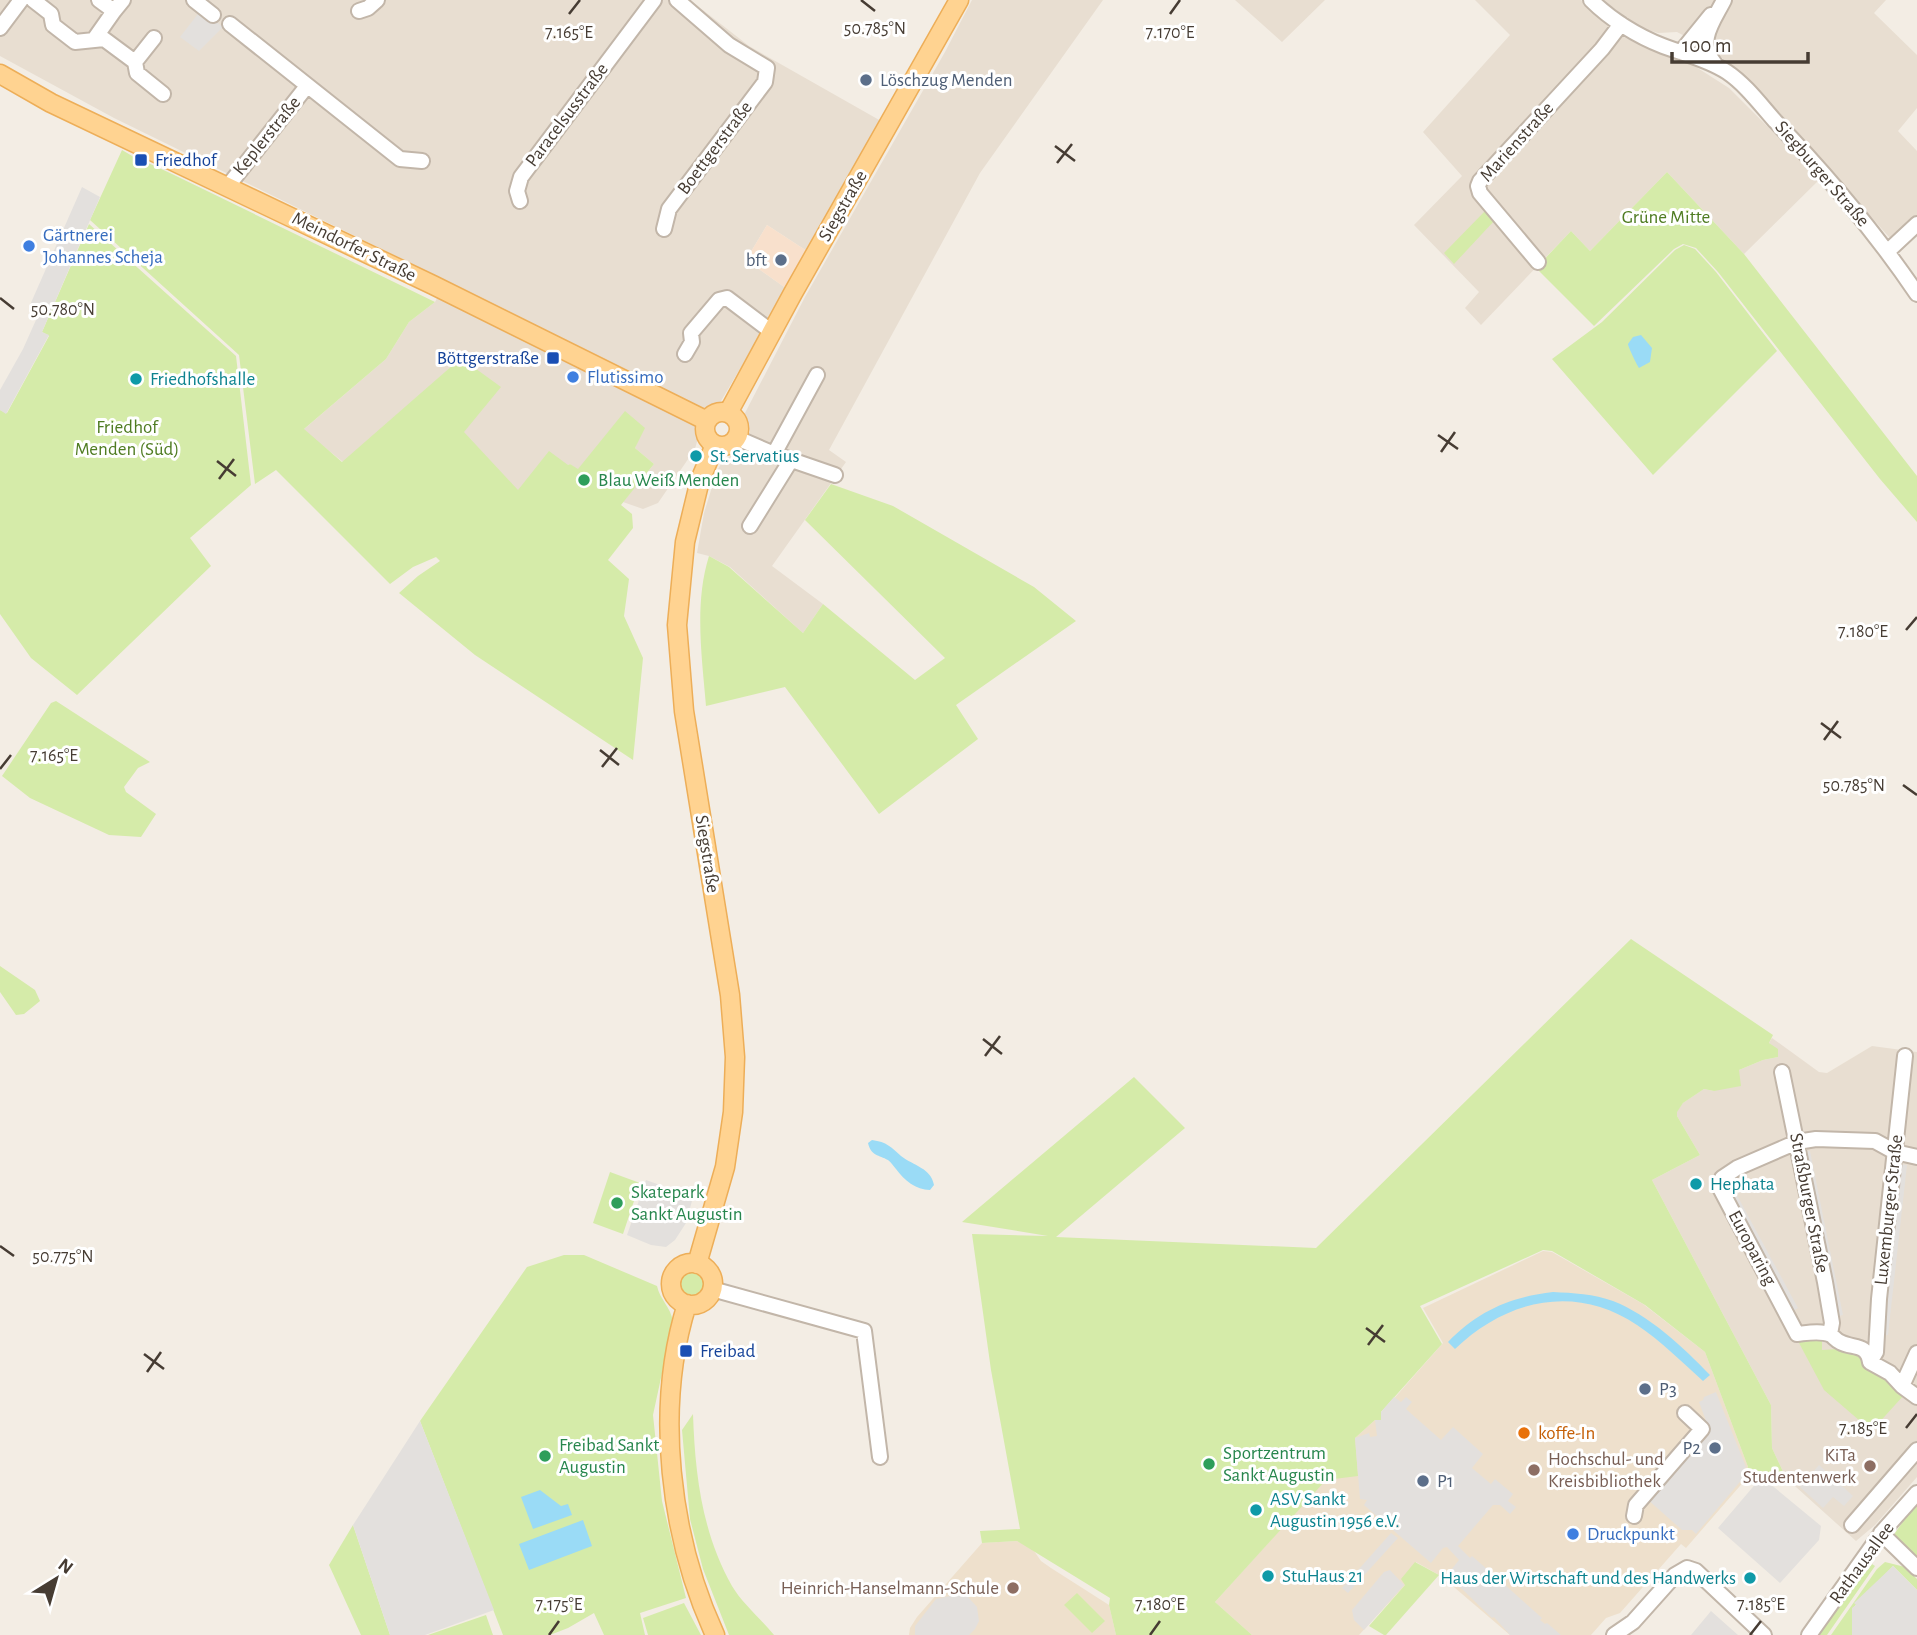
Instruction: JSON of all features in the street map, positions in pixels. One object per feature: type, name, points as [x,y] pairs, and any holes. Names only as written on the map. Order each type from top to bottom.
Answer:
[{"type":"main road","name":"Siegstraße","points":[[728,413],[958,0]]},
{"type":"main road","name":"Meindorfer Straße","points":[[0,74],[51,103],[228,186],[706,421]]},
{"type":"main road","points":[[718,412],[728,413],[738,424],[737,438],[730,444],[715,445],[705,433],[706,421],[718,412]]},
{"type":"main road","name":"Siegstraße","points":[[697,1264],[724,1167],[733,1112],[735,1057],[730,995],[684,711],[677,625],[685,542],[700,480],[715,445]]},
{"type":"main road","points":[[697,1264],[711,1277],[712,1289],[700,1304],[687,1304],[681,1302],[672,1292],[672,1278],[682,1266],[697,1264]]},
{"type":"main road","points":[[687,1304],[676,1349],[670,1415],[672,1470],[679,1526],[706,1615],[715,1635]]},
{"type":"street","points":[[0,28],[21,0]]},
{"type":"street","points":[[33,0],[51,14],[53,25],[75,42],[104,38],[135,62],[137,73],[163,94]]},
{"type":"street","points":[[95,38],[118,6],[99,0]]},
{"type":"street","points":[[194,0],[213,15]]},
{"type":"street","points":[[359,11],[368,8],[377,0]]},
{"type":"street","name":"Paracelsusstraße","points":[[520,201],[517,191],[521,177],[654,0]]},
{"type":"street","name":"Boettgerstraße","points":[[664,229],[669,209],[765,82],[767,68],[729,45],[677,0]]},
{"type":"street","name":"Siegburger Straße","points":[[1591,0],[1621,24],[1660,45],[1715,64],[1735,77],[1805,152],[1888,251],[1917,294]]},
{"type":"street","points":[[1681,52],[1724,1]]},
{"type":"street","points":[[1715,64],[1707,54],[1705,42],[1724,1]]},
{"type":"street","name":"Keplerstraße","points":[[230,24],[400,159],[422,161]]},
{"type":"street","name":"Marienstraße","points":[[1538,262],[1480,193],[1478,186],[1621,24]]},
{"type":"street","points":[[135,62],[155,38]]},
{"type":"street","name":"Keplerstraße","points":[[228,186],[307,86]]},
{"type":"street","points":[[1888,251],[1917,224]]},
{"type":"street","points":[[685,354],[692,342],[691,333],[719,300],[727,298],[772,332]]},
{"type":"street","points":[[774,454],[817,375]]},
{"type":"street","points":[[737,438],[835,475]]},
{"type":"street","points":[[750,526],[791,460]]},
{"type":"street","name":"Luxemburger Straße","points":[[1870,1362],[1876,1352],[1905,1056]]},
{"type":"street","name":"Straßburger Straße","points":[[1782,1072],[1832,1323],[1830,1334]]},
{"type":"street","name":"Europaring","points":[[1917,1157],[1895,1152],[1875,1141],[1816,1139],[1797,1142],[1728,1173],[1722,1178],[1720,1188],[1797,1334],[1821,1332],[1830,1334],[1839,1342],[1860,1346],[1868,1353],[1870,1362],[1890,1373],[1917,1397]]},
{"type":"street","points":[[712,1289],[864,1331],[880,1457]]},
{"type":"street","points":[[1902,1386],[1917,1353]]},
{"type":"street","points":[[1634,1517],[1636,1505],[1702,1429],[1685,1413]]},
{"type":"street","points":[[1852,1525],[1917,1450]]},
{"type":"street","name":"Rathausallee","points":[[1809,1635],[1881,1533],[1917,1493]]},
{"type":"street","points":[[1881,1533],[1917,1568]]},
{"type":"street","points":[[1614,1635],[1633,1622],[1675,1575],[1687,1568],[1696,1571],[1764,1635]]},
{"type":"shaded area","points":[[0,0],[690,0],[749,46],[881,121],[810,253],[767,225],[746,260],[787,289],[721,401],[703,420],[695,449],[658,503],[643,509],[623,502],[654,464],[635,448],[638,439],[578,470],[570,464],[518,491],[463,432],[462,359],[343,462],[303,430],[386,359],[409,322],[435,302],[447,281],[114,118],[0,56]]},
{"type":"shaded area","points":[[972,0],[1103,0],[980,173],[829,450],[846,462],[772,566],[823,604],[803,633],[730,567],[697,553],[704,513],[723,460],[740,451],[750,432],[745,413],[805,297]]},
{"type":"shaded area","points":[[1235,0],[1325,0],[1282,42]]},
{"type":"shaded area","points":[[1475,0],[1581,0],[1619,35],[1662,54],[1685,60],[1729,88],[1820,179],[1744,254],[1667,172],[1590,251],[1571,231],[1481,325],[1465,308],[1479,292],[1414,225],[1462,176],[1423,132],[1510,35]]},
{"type":"shaded area","points":[[1604,0],[1886,0],[1874,13],[1917,55],[1917,108],[1898,131],[1917,151],[1917,218],[1896,238],[1889,237],[1751,82],[1715,52],[1677,32],[1658,33],[1642,28]]},
{"type":"shaded area","points":[[201,10],[223,27],[199,51],[180,37]]},
{"type":"shaded area","points":[[82,187],[100,197],[42,332],[49,335],[6,414],[0,410],[0,390],[40,311],[30,305]]},
{"type":"shaded area","points":[[767,225],[810,253],[787,289],[746,260]]},
{"type":"shaded area","points":[[1772,1038],[1819,1072],[1827,1073],[1872,1046],[1917,1052],[1917,1477],[1875,1525],[1856,1541],[1786,1478],[1772,1448],[1771,1405],[1652,1180],[1700,1155],[1677,1116],[1676,1112],[1683,1103],[1704,1089],[1714,1091],[1739,1070],[1778,1057],[1769,1043]]},
{"type":"shaded area","points":[[1810,1151],[1843,1315],[1835,1317],[1802,1152]]},
{"type":"shaded area","points":[[1898,1164],[1907,1165],[1888,1335],[1880,1334]]},
{"type":"shaded area","points":[[646,1180],[693,1197],[686,1223],[675,1240],[666,1247],[651,1245],[627,1235]]},
{"type":"shaded area","points":[[1733,1188],[1798,1308],[1791,1312],[1728,1192]]},
{"type":"shaded area","points":[[1543,1251],[1552,1252],[1643,1304],[1705,1352],[1748,1467],[1743,1473],[1746,1479],[1686,1548],[1681,1544],[1620,1613],[1606,1618],[1591,1635],[1510,1635],[1441,1576],[1416,1562],[1405,1585],[1359,1635],[1252,1635],[1215,1602],[1326,1479],[1355,1438],[1375,1420],[1443,1343],[1423,1308]]},
{"type":"shaded area","name":"P2","points":[[1716,1392],[1746,1467],[1741,1473],[1744,1477],[1696,1534],[1692,1530],[1682,1530],[1647,1499],[1709,1429],[1699,1402]]},
{"type":"shaded area","name":"P1","points":[[1394,1397],[1401,1402],[1406,1397],[1412,1402],[1406,1409],[1441,1440],[1453,1427],[1483,1454],[1472,1468],[1491,1484],[1495,1479],[1513,1494],[1508,1501],[1516,1507],[1510,1514],[1500,1505],[1493,1505],[1458,1546],[1542,1618],[1540,1620],[1561,1635],[1510,1635],[1494,1617],[1450,1581],[1447,1575],[1459,1560],[1447,1547],[1443,1548],[1431,1563],[1364,1505],[1367,1500],[1360,1499],[1355,1438],[1369,1433],[1370,1437],[1377,1436],[1375,1420],[1381,1420],[1381,1412]]},
{"type":"shaded area","points":[[420,1421],[494,1610],[425,1635],[390,1635],[353,1525]]},
{"type":"shaded area","points":[[1819,1465],[1853,1496],[1844,1506],[1833,1497],[1823,1508],[1800,1487]]},
{"type":"shaded area","points":[[1758,1481],[1765,1486],[1769,1483],[1821,1526],[1819,1540],[1780,1583],[1718,1528]]},
{"type":"shaded area","points":[[1391,1533],[1398,1538],[1348,1593],[1342,1588]]},
{"type":"shaded area","name":"Heinrich-Hanselmann-Schule","points":[[1017,1541],[1032,1548],[1041,1561],[1109,1605],[1116,1635],[909,1635],[917,1617],[982,1543]]},
{"type":"shaded area","points":[[1893,1566],[1917,1590],[1917,1635],[1852,1635],[1852,1608],[1856,1605],[1854,1603]]},
{"type":"shaded area","points":[[1390,1570],[1404,1585],[1364,1630],[1354,1620],[1352,1610],[1384,1572]]},
{"type":"shaded area","points":[[950,1590],[968,1597],[977,1607],[979,1621],[975,1629],[969,1635],[915,1635],[915,1626],[936,1599],[950,1596]]},
{"type":"shaded area","points":[[1711,1611],[1738,1635],[1691,1635]]},
{"type":"green space","points":[[122,150],[435,302],[409,322],[386,359],[304,429],[342,462],[461,358],[501,387],[464,432],[518,490],[549,451],[578,469],[625,411],[645,428],[635,448],[654,464],[621,505],[632,514],[633,528],[608,560],[629,579],[624,616],[643,658],[633,760],[475,655],[399,593],[440,561],[436,557],[413,567],[390,584],[276,470],[255,484],[239,355],[90,220]]},
{"type":"green space","name":"Grüne Mitte","points":[[1667,172],[1744,254],[1917,476],[1917,522],[1696,248],[1683,244],[1674,249],[1594,326],[1536,268],[1571,231],[1590,251]]},
{"type":"green space","points":[[1485,211],[1495,220],[1454,264],[1444,253]]},
{"type":"green space","name":"Friedhof Menden (Süd)","points":[[89,224],[236,356],[251,485],[190,538],[211,566],[77,695],[31,658],[0,614],[0,410],[7,413],[49,336],[42,332]]},
{"type":"green space","points":[[1684,245],[1695,249],[1716,272],[1777,351],[1653,475],[1552,359],[1602,322],[1675,250]]},
{"type":"green space","points":[[831,484],[893,506],[1034,587],[1076,621],[956,705],[978,739],[879,814],[785,687],[706,706],[700,612],[709,556],[729,567],[803,633],[823,604],[915,680],[945,658],[805,520]]},
{"type":"green space","points":[[56,701],[150,762],[138,768],[124,787],[126,792],[156,814],[141,837],[109,835],[30,798],[2,776],[51,703]]},
{"type":"green space","points":[[1631,939],[1773,1035],[1769,1043],[1778,1049],[1778,1057],[1739,1070],[1741,1086],[1714,1091],[1704,1089],[1683,1103],[1677,1116],[1700,1155],[1652,1180],[1771,1405],[1772,1448],[1786,1478],[1765,1486],[1745,1471],[1748,1467],[1705,1352],[1645,1305],[1552,1251],[1543,1250],[1420,1306],[1442,1344],[1381,1412],[1381,1420],[1375,1420],[1355,1438],[1358,1476],[1326,1480],[1215,1602],[1252,1635],[1116,1635],[1109,1605],[1110,1598],[1017,1541],[982,1543],[980,1531],[1020,1529],[991,1370],[972,1234],[1048,1236],[962,1222],[1134,1077],[1185,1128],[1056,1237],[1316,1248]]},
{"type":"green space","points":[[0,966],[35,990],[40,1001],[24,1014],[16,1015],[0,992]]},
{"type":"green space","name":"Skatepark Sankt Augustin","points":[[610,1172],[640,1183],[623,1234],[593,1223]]},
{"type":"green space","name":"Freibad Sankt Augustin","points":[[564,1255],[584,1255],[657,1286],[673,1322],[653,1415],[662,1501],[686,1598],[640,1613],[645,1635],[604,1635],[594,1613],[550,1635],[503,1635],[420,1421],[527,1267]]},
{"type":"green space","points":[[692,1271],[701,1275],[705,1284],[701,1293],[692,1297],[683,1293],[679,1284],[683,1275]]},
{"type":"green space","points":[[1799,1337],[1822,1339],[1822,1350],[1854,1348],[1891,1378],[1904,1395],[1867,1436],[1860,1421],[1824,1390],[1798,1341]]},
{"type":"green space","points":[[693,1414],[698,1481],[714,1545],[736,1592],[774,1635],[729,1635],[703,1569],[690,1519],[682,1430]]},
{"type":"green space","points":[[1917,1501],[1917,1559],[1895,1539],[1895,1533]]},
{"type":"green space","points":[[353,1525],[390,1635],[361,1635],[329,1565]]},
{"type":"green space","points":[[1415,1562],[1439,1575],[1384,1635],[1369,1626],[1405,1585],[1401,1579]]},
{"type":"green space","points":[[1885,1562],[1905,1567],[1917,1579],[1917,1590],[1893,1566],[1852,1609],[1852,1635],[1831,1635],[1877,1569]]},
{"type":"green space","points":[[1872,1564],[1875,1566],[1827,1635],[1818,1635],[1864,1570],[1866,1572]]},
{"type":"green space","points":[[1077,1593],[1105,1621],[1092,1633],[1064,1605]]},
{"type":"green space","points":[[684,1603],[701,1635],[648,1635],[643,1618]]},
{"type":"green space","points":[[486,1615],[493,1635],[428,1635]]},
{"type":"water","points":[[1641,335],[1652,348],[1650,362],[1639,368],[1628,344],[1633,337]]},
{"type":"water","points":[[872,1140],[888,1145],[926,1171],[934,1185],[930,1190],[911,1184],[889,1161],[871,1150],[868,1143]]},
{"type":"water","points":[[1553,1292],[1598,1297],[1626,1307],[1665,1333],[1710,1375],[1703,1381],[1637,1325],[1590,1304],[1566,1301],[1519,1309],[1475,1332],[1455,1349],[1448,1342],[1471,1322],[1496,1307],[1537,1294]]},
{"type":"water","points":[[540,1490],[561,1506],[568,1504],[572,1515],[533,1529],[521,1497]]},
{"type":"water","points":[[583,1520],[592,1546],[529,1570],[519,1544]]},
{"type":"place","name":"Löschzug Menden","points":[[866,80]]},
{"type":"place","name":"Friedhof","points":[[141,160]]},
{"type":"place","name":"Gärtnerei Johannes Scheja","points":[[29,246]]},
{"type":"place","name":"bft","points":[[781,260]]},
{"type":"place","name":"Böttgerstraße","points":[[553,358]]},
{"type":"place","name":"Flutissimo","points":[[573,377]]},
{"type":"place","name":"Friedhofshalle","points":[[136,379]]},
{"type":"place","name":"St. Servatius","points":[[696,456]]},
{"type":"place","name":"Blau Weiß Menden","points":[[584,480]]},
{"type":"place","name":"Hephata","points":[[1696,1184]]},
{"type":"place","name":"Skatepark Sankt Augustin","points":[[617,1203]]},
{"type":"place","name":"Freibad","points":[[686,1351]]},
{"type":"place","name":"P3","points":[[1645,1389]]},
{"type":"place","name":"koffe-In","points":[[1524,1433]]},
{"type":"place","name":"P2","points":[[1715,1448]]},
{"type":"place","name":"Freibad Sankt Augustin","points":[[545,1456]]},
{"type":"place","name":"Sportzentrum Sankt Augustin","points":[[1209,1464]]},
{"type":"place","name":"KiTa Studentenwerk","points":[[1870,1466]]},
{"type":"place","name":"Hochschul- und Kreisbibliothek","points":[[1534,1470]]},
{"type":"place","name":"P1","points":[[1423,1481]]},
{"type":"place","name":"ASV Sankt Augustin 1956 e.V.","points":[[1256,1510]]},
{"type":"place","name":"Druckpunkt","points":[[1573,1534]]},
{"type":"place","name":"StuHaus 21","points":[[1268,1576]]},
{"type":"place","name":"Haus der Wirtschaft und des Handwerks","points":[[1750,1578]]},
{"type":"place","name":"Heinrich-Hanselmann-Schule","points":[[1013,1588]]}]
